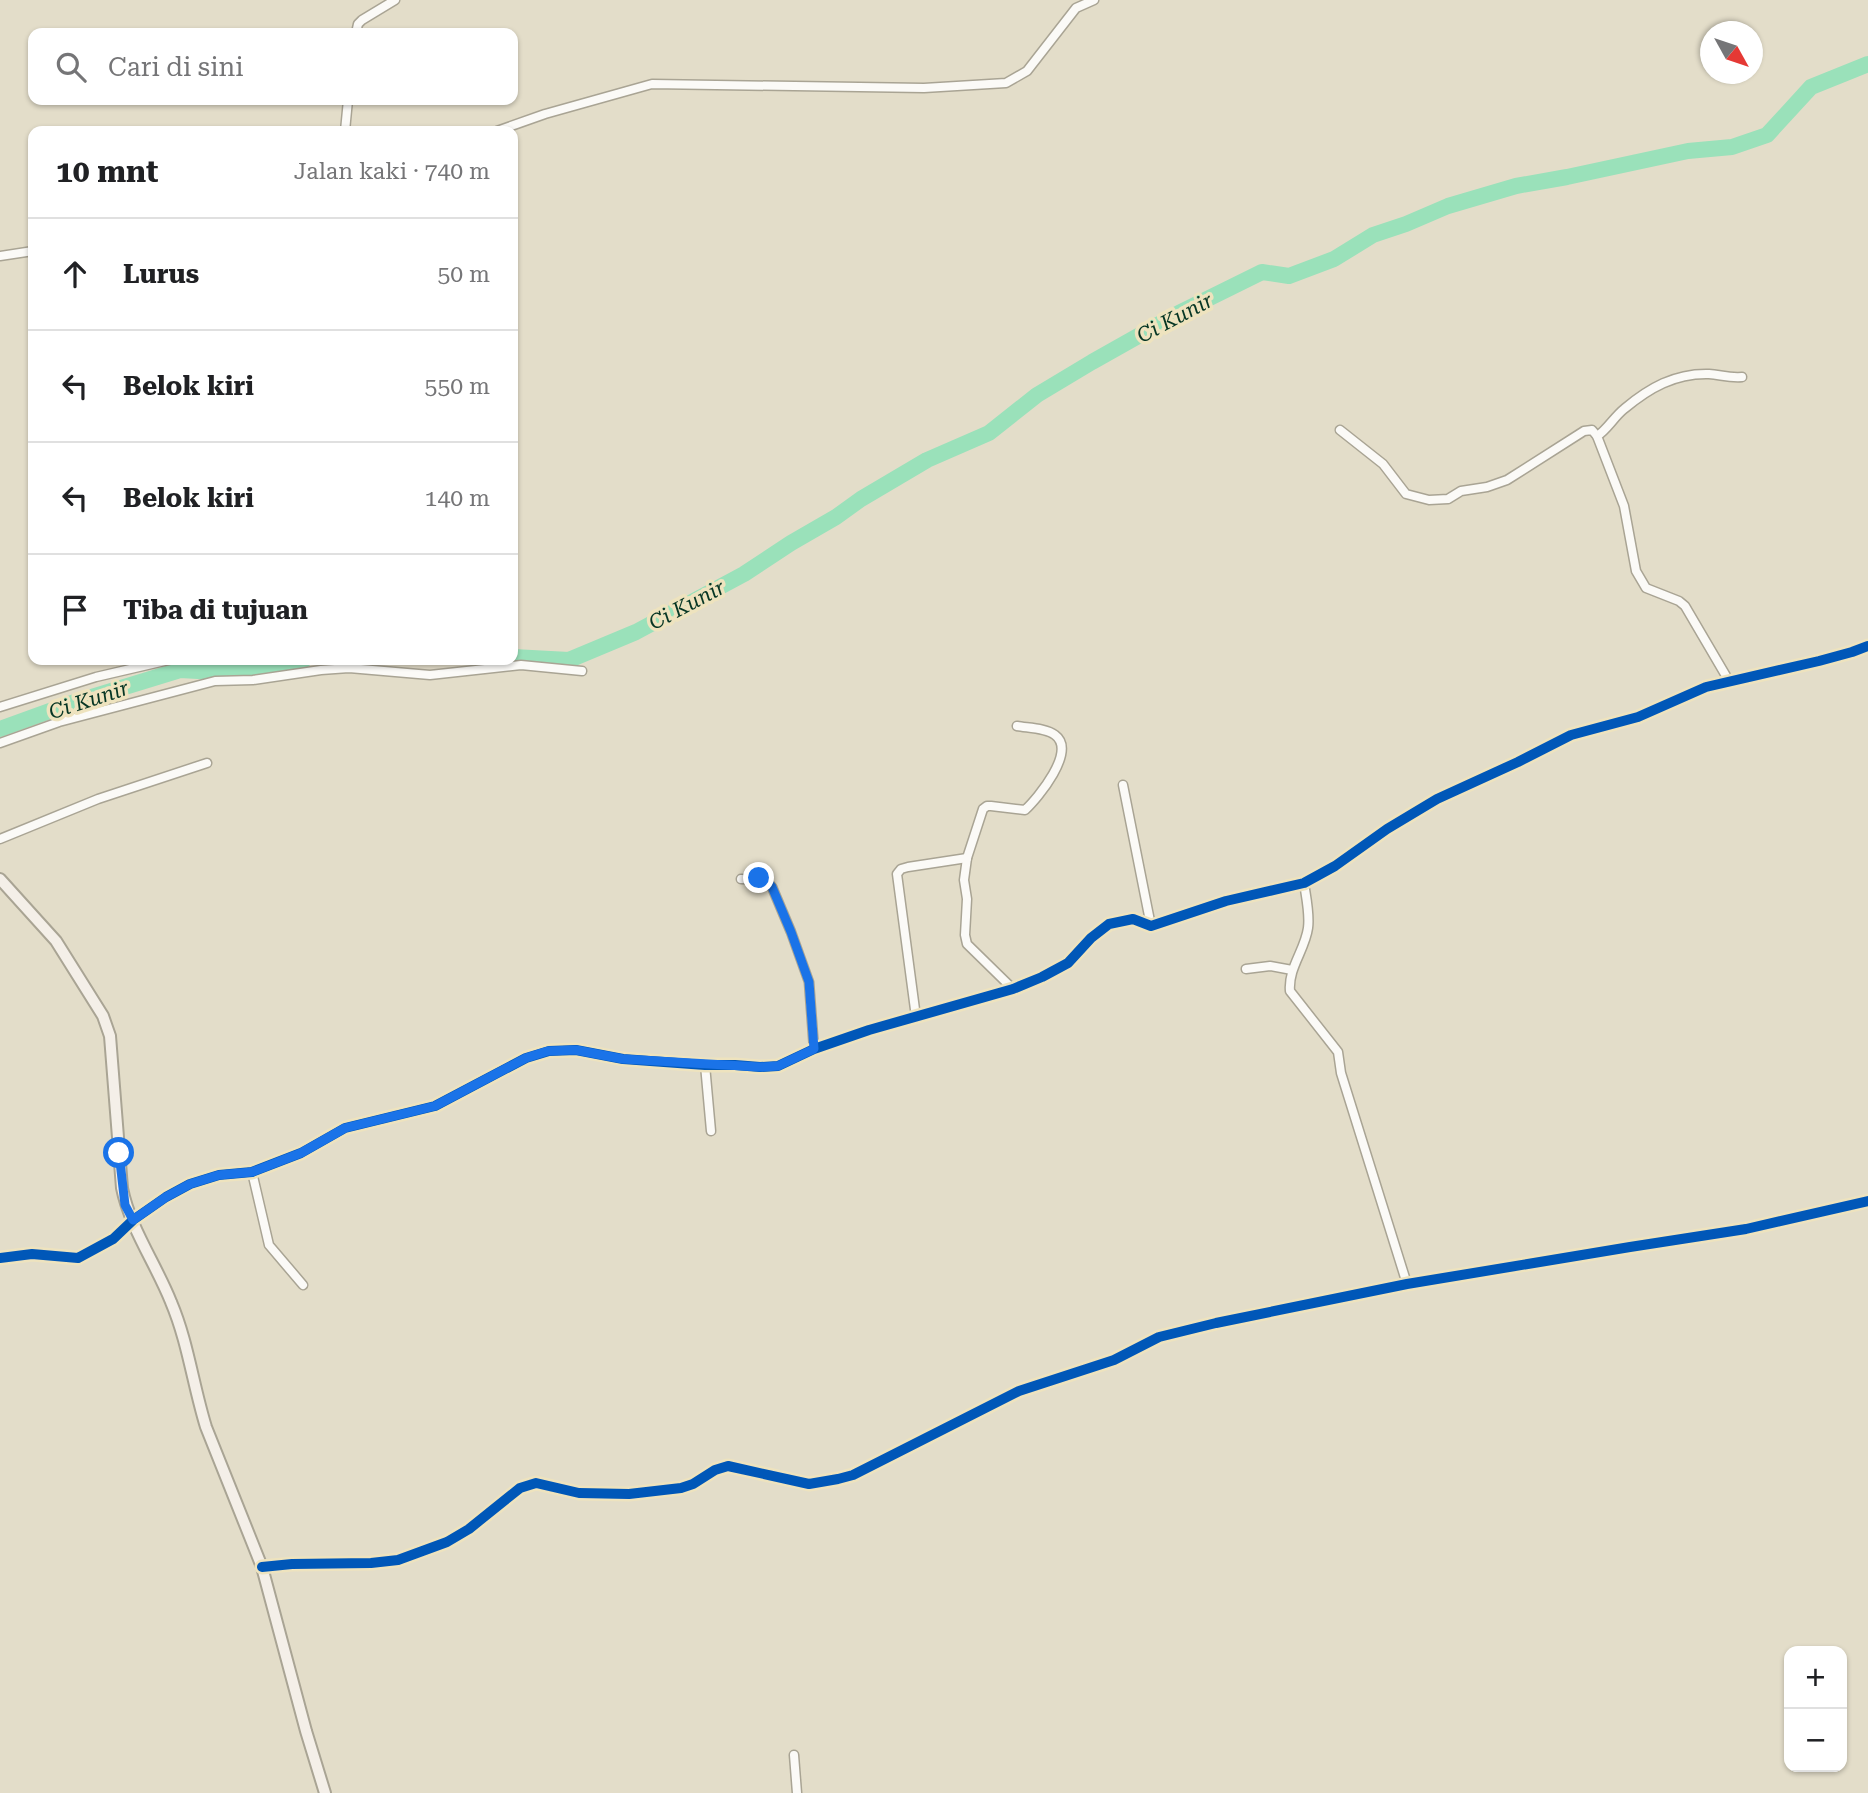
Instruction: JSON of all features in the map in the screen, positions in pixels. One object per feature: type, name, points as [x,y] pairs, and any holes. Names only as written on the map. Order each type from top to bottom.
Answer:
[{"type":"main road","points":[[0,880],[56,941],[107,1026],[125,1205],[178,1320],[206,1427],[262,1567],[306,1731],[326,1793]]},
{"type":"street","points":[[357,28],[362,20],[395,0]]},
{"type":"street","points":[[511,126],[646,84],[924,88],[1006,83],[1027,71],[1076,8],[1094,0]]},
{"type":"street","points":[[345,126],[348,105]]},
{"type":"street","points":[[0,256],[28,252]]},
{"type":"street","points":[[1597,436],[1603,433],[1623,409],[1650,389],[1669,380],[1700,374],[1742,377]]},
{"type":"street","points":[[1340,430],[1383,464],[1406,494],[1429,500],[1448,499],[1461,491],[1507,480],[1584,430],[1592,430],[1597,436],[1624,506],[1636,572],[1646,588],[1685,606],[1729,681]]},
{"type":"street","points":[[0,1258],[32,1254],[78,1258],[113,1239],[133,1220],[190,1184],[219,1175],[252,1172],[301,1153],[345,1128],[435,1106],[526,1058],[548,1051],[576,1050],[623,1059],[705,1065],[778,1066],[814,1049],[869,1030],[1013,989],[1068,963],[1091,938],[1110,924],[1133,919],[1151,926],[1226,901],[1304,883],[1335,866],[1387,829],[1437,799],[1571,735],[1638,717],[1706,687],[1828,659],[1868,646]]},
{"type":"street","points":[[0,707],[96,677],[148,665]]},
{"type":"street","points":[[0,743],[59,722],[215,681],[253,680],[349,668],[430,675],[521,665],[582,671]]},
{"type":"street","points":[[1013,989],[967,944],[967,899],[964,880],[967,858],[983,809],[991,806],[1025,810],[1050,781],[1058,766],[1060,742],[1055,735],[1017,726]]},
{"type":"street","points":[[0,839],[98,799],[207,763]]},
{"type":"street","points":[[1123,785],[1151,926]]},
{"type":"street","points":[[915,1017],[897,874],[908,867],[967,858]]},
{"type":"street","points":[[741,878],[766,880],[787,920],[809,982],[814,1049]]},
{"type":"street","points":[[1304,883],[1309,926],[1292,970],[1290,991],[1338,1052],[1341,1073],[1407,1284]]},
{"type":"street","points":[[1246,969],[1270,966],[1292,970]]},
{"type":"street","points":[[705,1065],[711,1131]]},
{"type":"street","points":[[252,1172],[269,1245],[303,1285]]},
{"type":"street","points":[[262,1567],[398,1560],[447,1542],[469,1529],[520,1488],[536,1483],[579,1493],[629,1494],[681,1488],[728,1466],[809,1484],[838,1479],[853,1475],[1018,1391],[1114,1360],[1159,1338],[1216,1323],[1407,1284],[1746,1229],[1868,1201]]},
{"type":"street","points":[[794,1755],[797,1793]]},
{"type":"waterway","name":"Ci Kunir","points":[[518,657],[569,660],[636,632],[744,574],[927,460],[989,433],[1037,395],[1092,362],[1179,313],[1262,272],[1289,276],[1334,259],[1373,235],[1448,206],[1516,186],[1688,151],[1732,147],[1767,135],[1811,87],[1868,64]]},
{"type":"waterway","name":"Ci Kunir","points":[[0,729],[69,704],[180,670],[216,672],[281,665]]},
{"type":"cycle path","points":[[0,1258],[32,1254],[78,1258],[113,1239],[133,1220],[190,1184],[219,1175],[252,1172],[301,1153],[345,1128],[435,1106],[526,1058],[549,1051],[576,1050],[623,1059],[705,1065],[778,1066],[814,1049],[869,1030],[1013,989],[1042,977],[1068,963],[1091,938],[1109,924],[1133,919],[1151,926],[1226,901],[1304,883],[1335,866],[1387,829],[1437,799],[1571,735],[1638,717],[1706,687],[1819,661],[1868,646]]},
{"type":"cycle path","points":[[262,1567],[398,1560],[447,1542],[469,1529],[520,1488],[536,1483],[579,1493],[629,1494],[681,1488],[728,1466],[809,1484],[838,1479],[853,1475],[1019,1391],[1114,1360],[1159,1337],[1407,1284],[1746,1229],[1868,1201]]},
{"type":"route","points":[[119,1153],[125,1205],[133,1220],[190,1184],[219,1175],[252,1172],[301,1153],[345,1128],[435,1106],[526,1058],[548,1051],[576,1050],[623,1059],[705,1065],[778,1066],[814,1049],[809,982],[772,887],[766,880],[759,878]]}]
